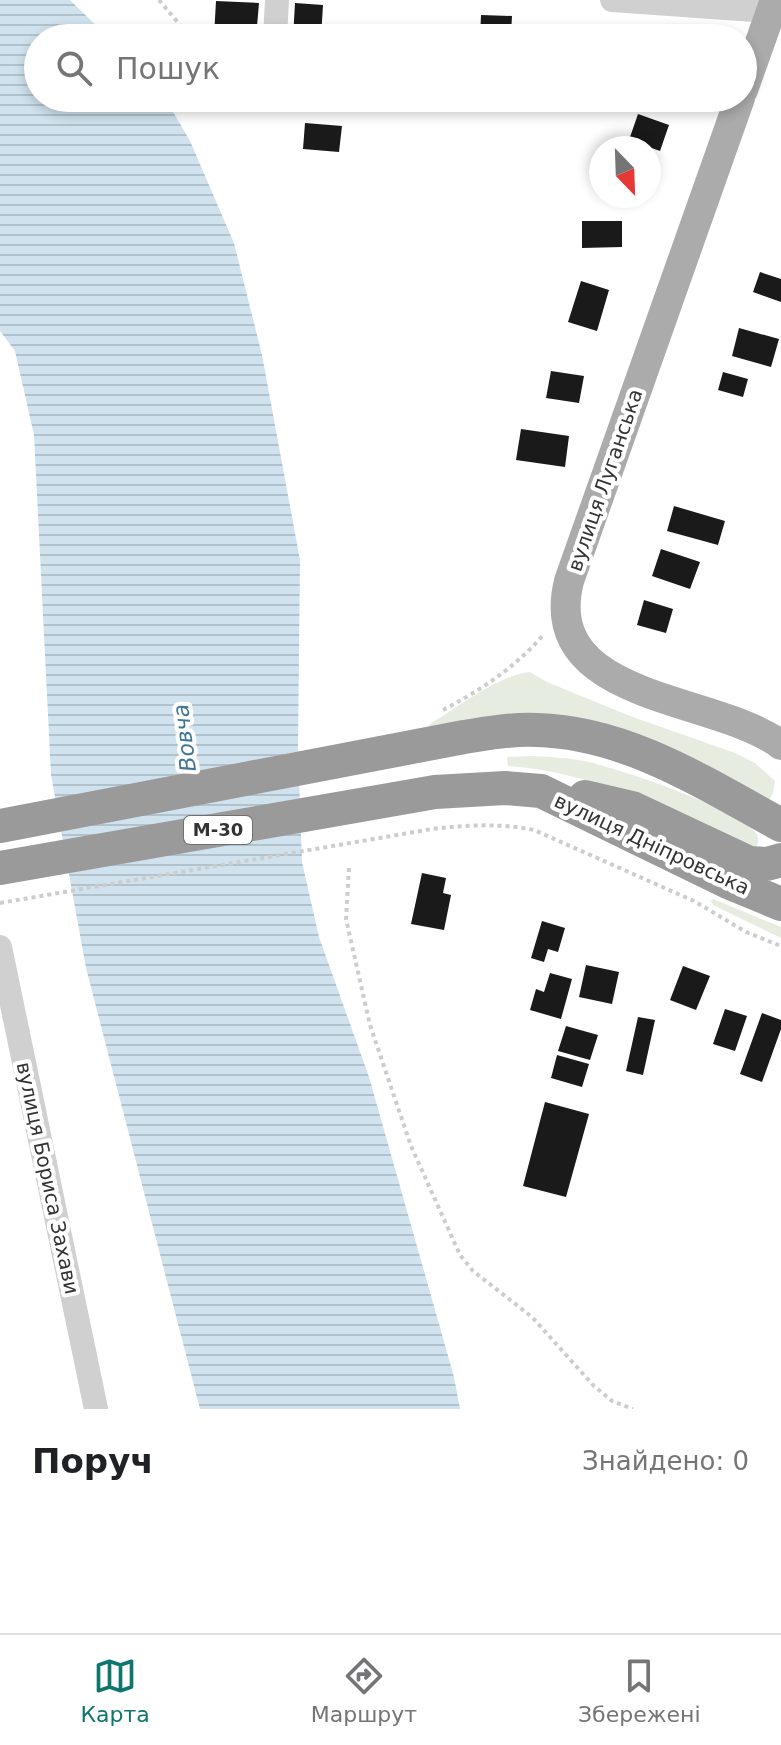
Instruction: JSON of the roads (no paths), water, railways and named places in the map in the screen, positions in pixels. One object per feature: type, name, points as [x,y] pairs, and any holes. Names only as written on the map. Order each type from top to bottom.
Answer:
[{"type":"highway","name":"М-30","points":[[0,826],[421,745],[503,731],[539,730],[577,734],[648,756],[781,825]]},
{"type":"highway","name":"вулиця Дніпровська","points":[[0,868],[435,792],[505,788],[541,791],[728,882],[781,904]]},
{"type":"highway","points":[[541,791],[576,795],[632,808],[749,863],[767,864],[781,860]]},
{"type":"main road","points":[[757,55],[776,8]]},
{"type":"main road","name":"вулиця Луганська","points":[[735,112],[569,581],[566,605],[570,635],[578,649],[589,662],[607,674],[630,686],[758,732],[781,745]]},
{"type":"street","points":[[276,24],[277,0]]},
{"type":"street","points":[[612,0],[776,8]]},
{"type":"street","name":"вулиця Бориса Захави","points":[[0,947],[96,1409]]},
{"type":"water","name":"Вовча","points":[[0,0],[70,0],[95,24],[24,24],[24,112],[173,112],[190,141],[234,243],[262,355],[300,560],[298,749],[302,862],[319,937],[369,1077],[454,1377],[460,1409],[200,1409],[86,968],[51,775],[34,435],[15,351],[0,331]]}]
